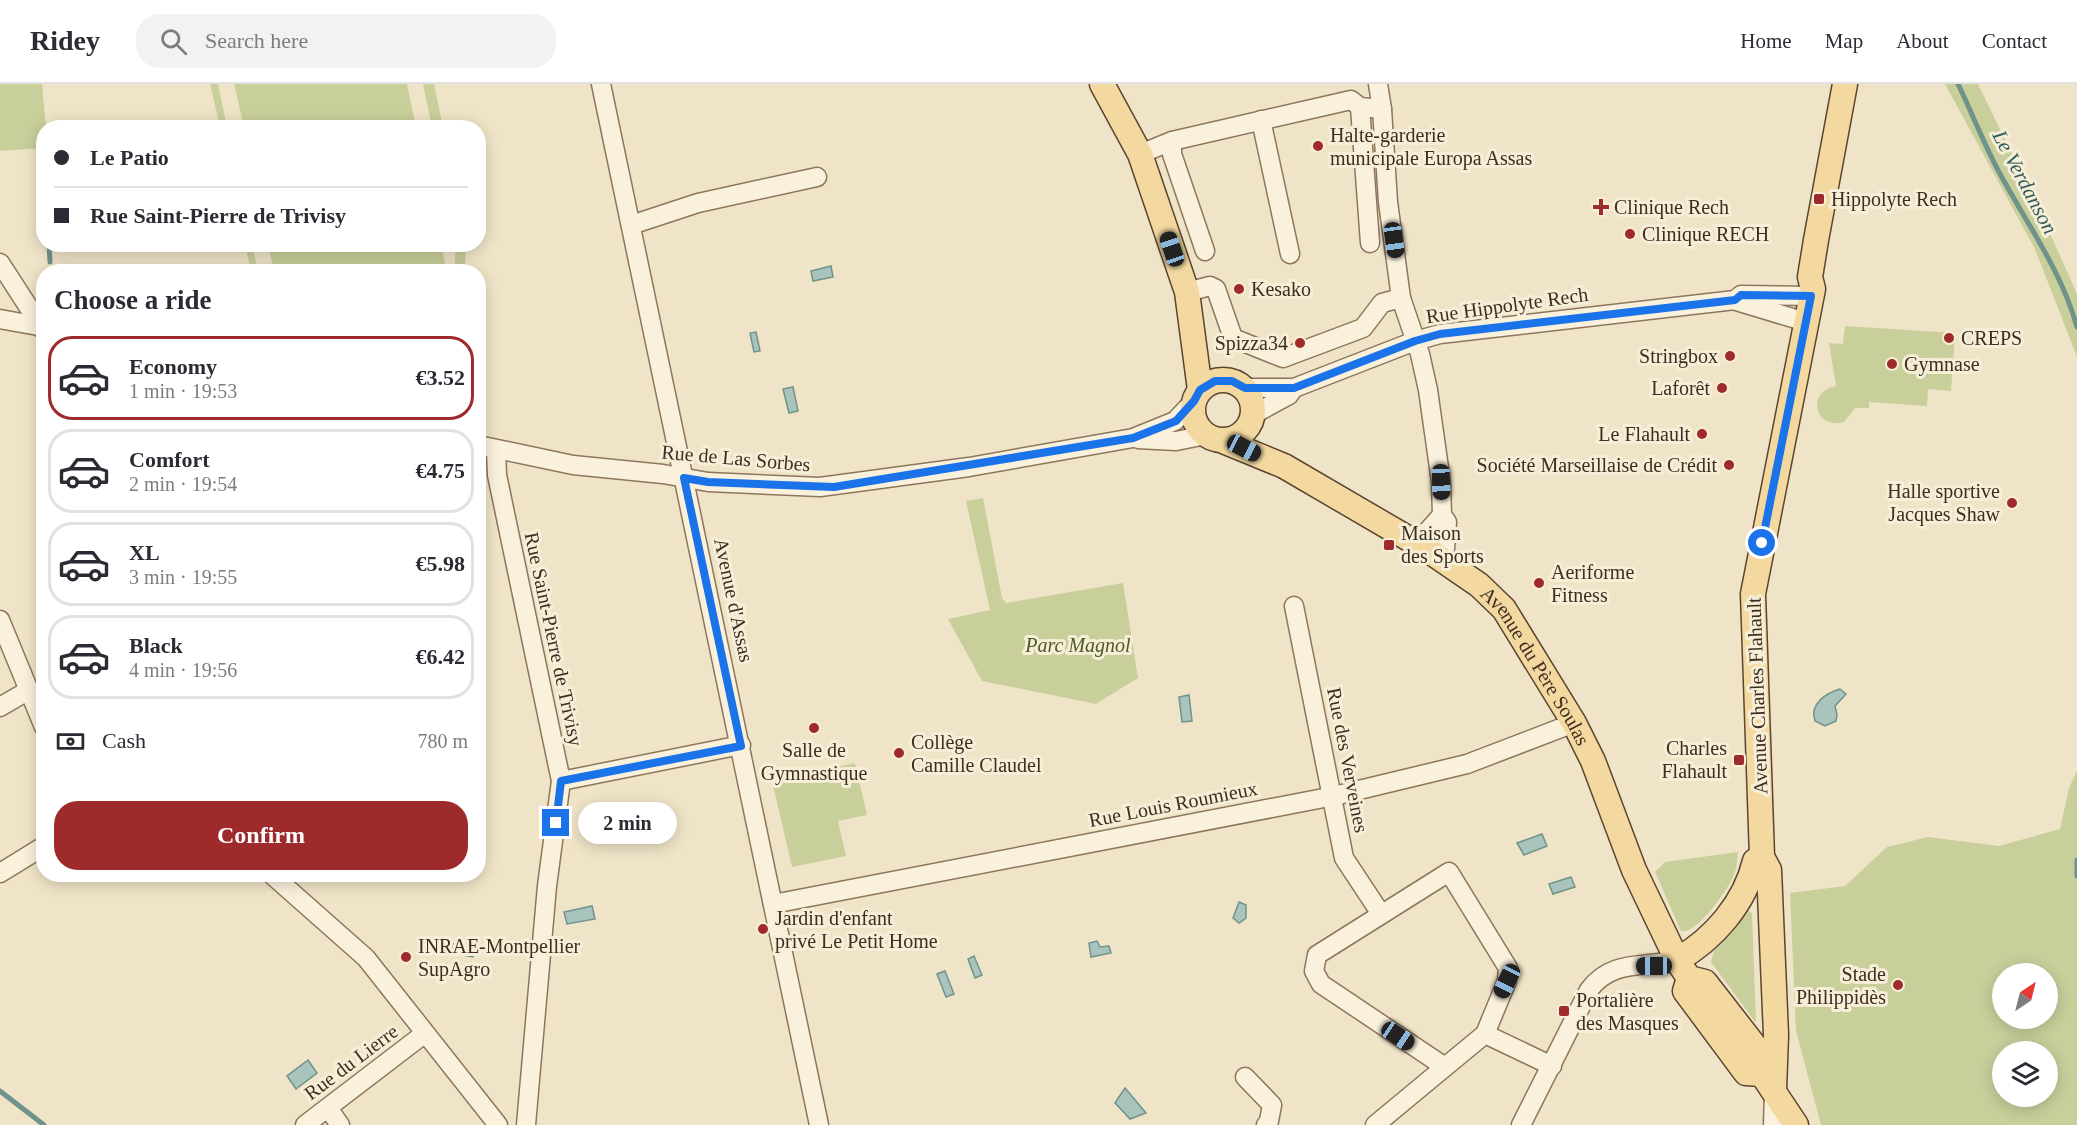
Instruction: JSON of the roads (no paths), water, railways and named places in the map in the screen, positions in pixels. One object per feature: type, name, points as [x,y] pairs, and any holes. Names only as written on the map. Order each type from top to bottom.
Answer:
[{"type":"main road","points":[[1102,84],[1140,154],[1187,292],[1193,324],[1196,368],[1197,396],[1194,420],[1214,438],[1241,435],[1253,417],[1251,396],[1234,384],[1210,361],[1193,324]]},
{"type":"main road","name":"Avenue Charles Flahault","points":[[1768,1082],[1776,1035],[1769,870],[1762,857],[1753,594],[1812,292],[1810,277],[1845,84]]},
{"type":"main road","name":"Avenue Charles Flahault","points":[[1812,292],[1822,280],[1860,84]]},
{"type":"main road","points":[[1197,396],[1207,384],[1234,384]]},
{"type":"main road","name":"Avenue du Père Soulas","points":[[1253,417],[1262,440],[1284,466]]},
{"type":"main road","name":"Avenue du Père Soulas","points":[[1214,438],[1284,466],[1417,543],[1485,589],[1504,609],[1574,723],[1593,761],[1634,870],[1683,969],[1685,991],[1746,1073],[1768,1082]]},
{"type":"main road","name":"Avenue Charles Flahault","points":[[1683,969],[1736,906],[1750,881],[1755,861],[1762,857]]},
{"type":"main road","points":[[1768,1082],[1796,1125]]},
{"type":"street","name":"Avenue d'Assas","points":[[602,84],[819,1125]]},
{"type":"street","points":[[1378,84],[1382,109],[1388,202],[1401,298],[1428,390],[1441,482],[1442,515],[1447,522],[1442,558]]},
{"type":"street","points":[[1140,154],[1172,141],[1351,99],[1360,107],[1382,109]]},
{"type":"street","points":[[1360,107],[1370,243]]},
{"type":"street","points":[[1261,120],[1290,254]]},
{"type":"street","points":[[1172,141],[1172,154],[1205,251]]},
{"type":"street","points":[[631,225],[698,203],[817,177]]},
{"type":"street","points":[[0,262],[36,317]]},
{"type":"street","points":[[1187,292],[1210,286],[1216,289],[1233,338],[1283,358],[1363,328],[1382,303],[1401,298]]},
{"type":"street","name":"Rue Hippolyte Rech","points":[[1234,384],[1294,388],[1415,341],[1497,326],[1735,300],[1741,295],[1812,292]]},
{"type":"street","name":"Rue Hippolyte Rech","points":[[1735,300],[1742,305],[1774,310],[1806,322]]},
{"type":"street","points":[[0,318],[36,326]]},
{"type":"street","name":"Rue Hippolyte Rech","points":[[1253,417],[1289,395],[1294,388]]},
{"type":"street","name":"Rue de Las Sorbes","points":[[487,447],[573,465],[708,482],[834,487],[1133,438],[1176,421],[1197,396]]},
{"type":"street","name":"Rue de Las Sorbes","points":[[1133,438],[1167,441],[1214,438]]},
{"type":"street","name":"Rue Saint-Pierre de Trivisy","points":[[487,447],[497,475],[561,781],[547,886],[526,1125]]},
{"type":"street","points":[[1417,543],[1442,515]]},
{"type":"street","name":"Rue des Verveines","points":[[1294,606],[1334,796],[1344,858],[1381,914]]},
{"type":"street","points":[[0,621],[36,708]]},
{"type":"street","points":[[0,707],[28,690]]},
{"type":"street","name":"Rue Louis Roumieux","points":[[773,903],[1334,796],[1467,764],[1574,723]]},
{"type":"street","points":[[561,781],[741,746]]},
{"type":"street","points":[[0,873],[36,851]]},
{"type":"street","points":[[1375,1125],[1485,1034],[1507,981],[1508,968],[1449,872],[1317,955],[1314,971],[1321,984],[1445,1067]]},
{"type":"street","points":[[280,882],[366,958],[498,1125]]},
{"type":"street","points":[[1521,1125],[1589,990],[1598,978],[1610,970],[1683,969]]},
{"type":"street","name":"Rue du Lierre","points":[[305,1125],[424,1034]]},
{"type":"street","points":[[1485,1034],[1552,1066]]},
{"type":"street","points":[[1245,1077],[1272,1105],[1266,1125]]},
{"type":"street","points":[[1768,1082],[1773,1125]]},
{"type":"street","points":[[328,1108],[340,1125]]},
{"type":"water","points":[[831,266],[833,277],[813,281],[811,271]]},
{"type":"water","points":[[756,332],[760,351],[754,352],[750,333]]},
{"type":"water","points":[[793,387],[798,411],[789,413],[783,389]]},
{"type":"water","points":[[1840,689],[1846,694],[1835,706],[1836,721],[1825,726],[1815,721],[1814,709],[1820,700]]},
{"type":"water","points":[[1189,695],[1192,721],[1182,722],[1179,697]]},
{"type":"water","points":[[1542,834],[1547,846],[1524,855],[1517,843]]},
{"type":"water","points":[[1571,877],[1575,887],[1553,894],[1549,884]]},
{"type":"water","points":[[1239,902],[1246,905],[1246,918],[1239,923],[1233,918]]},
{"type":"water","points":[[592,906],[595,919],[567,924],[564,912]]},
{"type":"water","points":[[1097,941],[1100,947],[1109,946],[1111,953],[1091,957],[1089,943]]},
{"type":"water","points":[[448,943],[475,948],[473,957],[446,952]]},
{"type":"water","points":[[974,956],[982,975],[975,978],[968,959]]},
{"type":"water","points":[[945,971],[954,994],[946,997],[937,974]]},
{"type":"water","points":[[308,1060],[317,1073],[296,1089],[287,1076]]},
{"type":"water","points":[[1125,1088],[1146,1113],[1130,1119],[1115,1103]]},
{"type":"waterway","name":"Le Verdanson","points":[[1958,84],[1988,151],[2053,267],[2077,327]]},
{"type":"waterway","points":[[49,252],[50,262]]},
{"type":"waterway","name":"Le Verdanson","points":[[2077,860],[2077,876]]},
{"type":"waterway","points":[[0,1091],[44,1125]]},
{"type":"place","name":"Halte-garderie municipale Europa Assas","points":[[1318,146]]},
{"type":"place","name":"Hippolyte Rech","points":[[1819,199]]},
{"type":"place","name":"Clinique Rech","points":[[1601,207]]},
{"type":"place","name":"Clinique RECH","points":[[1630,234]]},
{"type":"place","name":"Kesako","points":[[1239,289]]},
{"type":"place","name":"CREPS","points":[[1949,338]]},
{"type":"place","name":"Spizza34","points":[[1300,343]]},
{"type":"place","name":"Stringbox","points":[[1730,356]]},
{"type":"place","name":"Gymnase","points":[[1892,364]]},
{"type":"place","name":"Laforêt","points":[[1722,388]]},
{"type":"place","name":"Le Flahault","points":[[1702,434]]},
{"type":"place","name":"Société Marseillaise de Crédit","points":[[1729,465]]},
{"type":"place","name":"Halle sportive Jacques Shaw","points":[[2012,503]]},
{"type":"place","name":"Maison des Sports","points":[[1389,545]]},
{"type":"place","name":"Aeriforme Fitness","points":[[1539,583]]},
{"type":"place","name":"Salle de Gymnastique","points":[[814,728]]},
{"type":"place","name":"Collège Camille Claudel","points":[[899,753]]},
{"type":"place","name":"Charles Flahault","points":[[1739,760]]},
{"type":"place","name":"Jardin d'enfant privé Le Petit Home","points":[[763,929]]},
{"type":"place","name":"INRAE-Montpellier SupAgro","points":[[406,957]]},
{"type":"place","name":"Stade Philippidès","points":[[1898,985]]},
{"type":"place","name":"Portalière des Masques","points":[[1564,1011]]},
{"type":"park label","name":"Parc Magnol","points":[[1078,645]]}]
